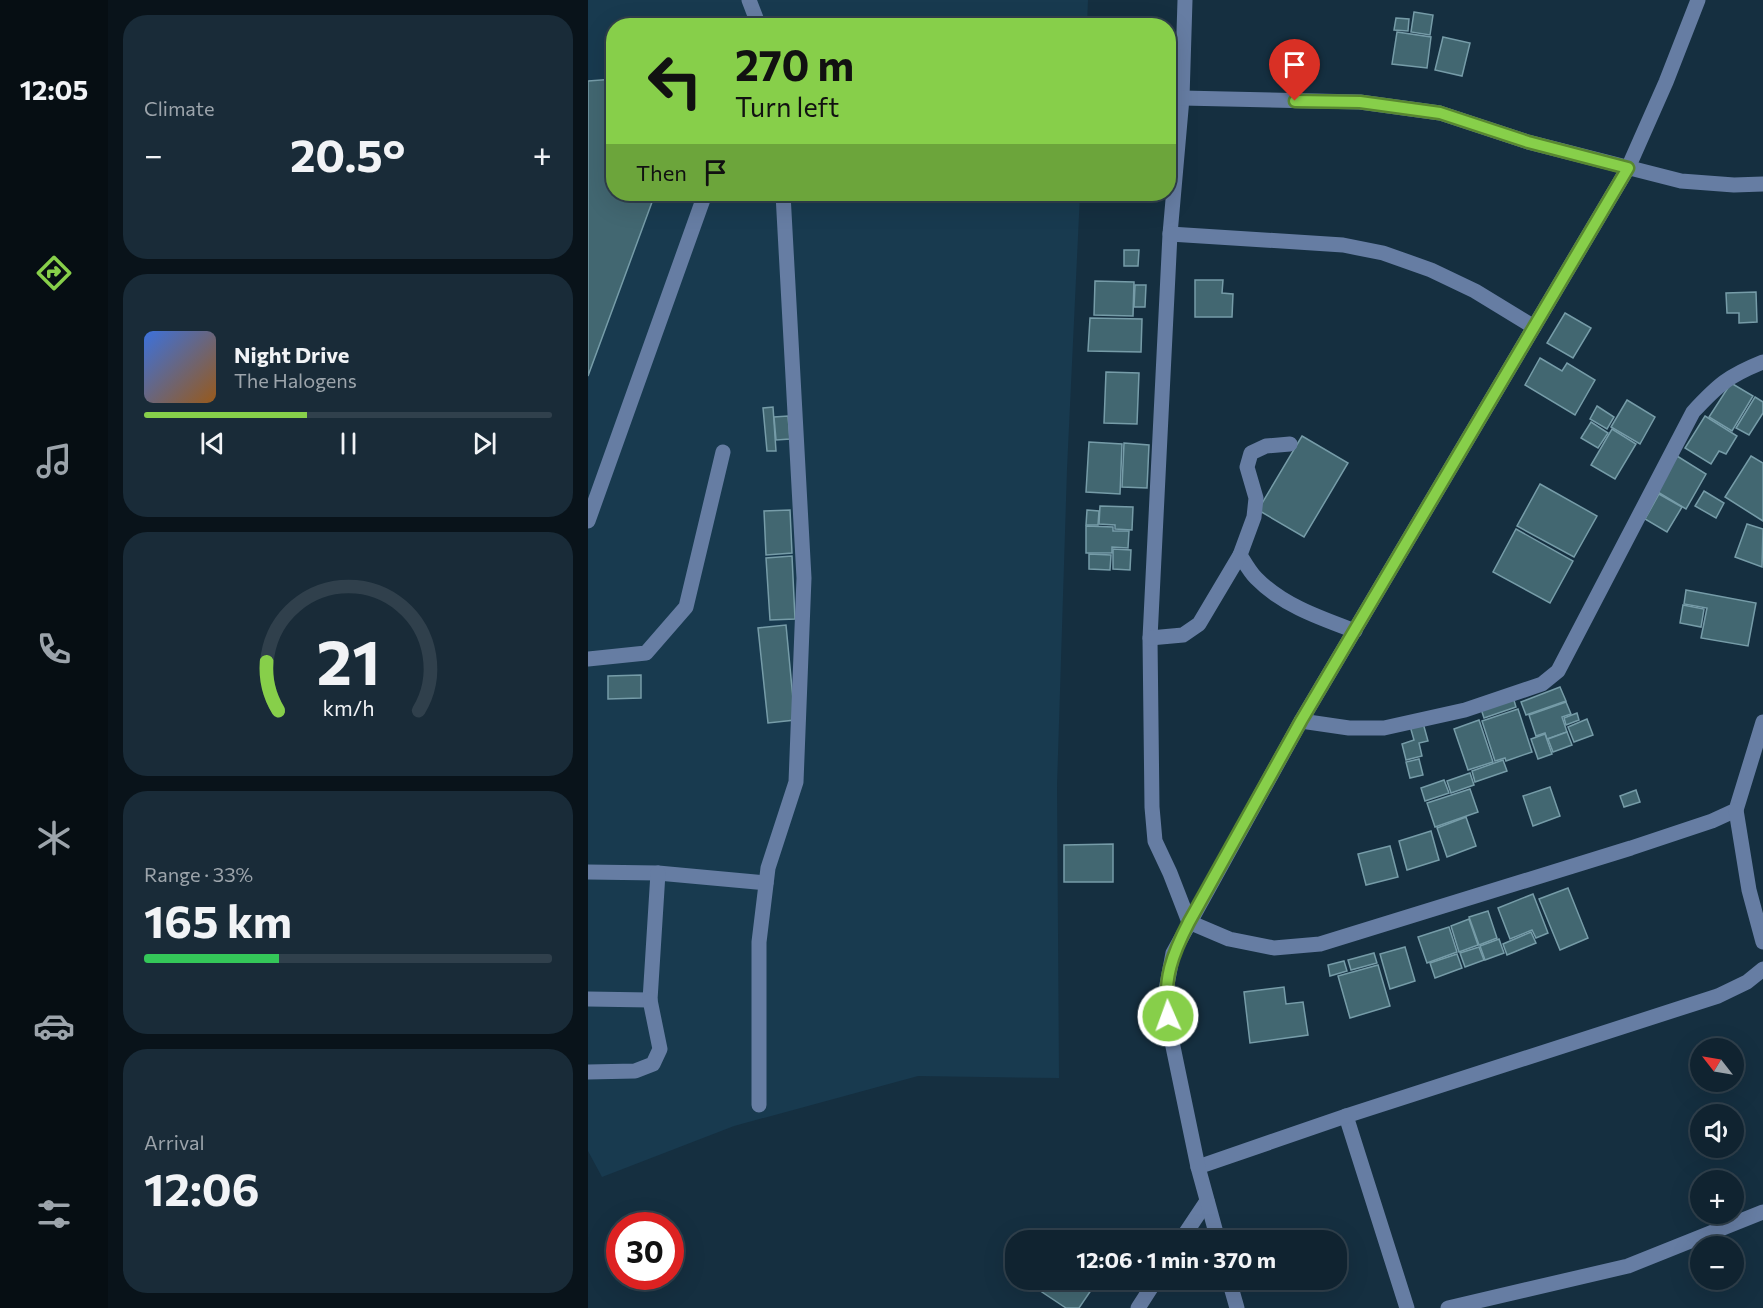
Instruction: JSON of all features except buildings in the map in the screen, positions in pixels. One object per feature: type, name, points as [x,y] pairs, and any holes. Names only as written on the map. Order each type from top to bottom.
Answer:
[{"type":"street","points":[[748,0],[756,18]]},
{"type":"street","points":[[1176,166],[1182,98],[1185,0]]},
{"type":"street","points":[[1215,1230],[1198,1167],[1171,1036],[1165,995],[1173,953],[1301,721],[1628,168],[1666,82],[1698,0]]},
{"type":"street","points":[[1182,98],[1360,102],[1440,113],[1528,142],[1681,181],[1734,185],[1763,184]]},
{"type":"street","points":[[588,521],[702,201]]},
{"type":"street","points":[[759,1105],[759,942],[768,868],[796,782],[804,578],[783,201]]},
{"type":"street","points":[[1173,201],[1150,638],[1152,807],[1155,840],[1189,922],[1229,939],[1274,948],[1320,944],[1631,848],[1712,821],[1736,810]]},
{"type":"street","points":[[1170,234],[1343,245],[1383,253],[1440,274],[1475,291],[1534,327]]},
{"type":"street","points":[[1301,721],[1349,728],[1384,728],[1466,710],[1542,684],[1558,671],[1693,412],[1718,385],[1739,371],[1763,362]]},
{"type":"street","points":[[1150,638],[1183,635],[1199,624],[1240,555],[1254,517],[1256,498],[1247,466],[1251,453],[1266,446],[1290,444]]},
{"type":"street","points":[[588,659],[646,653],[686,607],[723,452]]},
{"type":"street","points":[[1240,555],[1254,577],[1267,588],[1309,614],[1355,631]]},
{"type":"street","points":[[1763,722],[1736,810],[1749,890],[1763,942]]},
{"type":"street","points":[[588,872],[658,873],[766,884]]},
{"type":"street","points":[[588,1072],[635,1071],[653,1064],[660,1049],[650,1000],[658,873]]},
{"type":"street","points":[[1198,1167],[1346,1116],[1718,996],[1747,982],[1763,969]]},
{"type":"street","points":[[588,999],[650,1000]]},
{"type":"street","points":[[1346,1116],[1407,1308]]},
{"type":"street","points":[[1188,1230],[1207,1201]]},
{"type":"street","points":[[1448,1308],[1628,1266],[1763,1212]]},
{"type":"street","points":[[1138,1308],[1150,1290]]},
{"type":"street","points":[[1232,1290],[1237,1308]]},
{"type":"shaded area","points":[[588,0],[1088,0],[1087,18],[606,18],[606,201],[1080,201],[1067,469],[1057,786],[1059,1078],[918,1076],[734,1126],[602,1177],[588,1151]]},
{"type":"route","points":[[1168,1016],[1165,995],[1173,953],[1189,922],[1301,721],[1628,168],[1528,142],[1440,113],[1360,102],[1295,101]]}]
